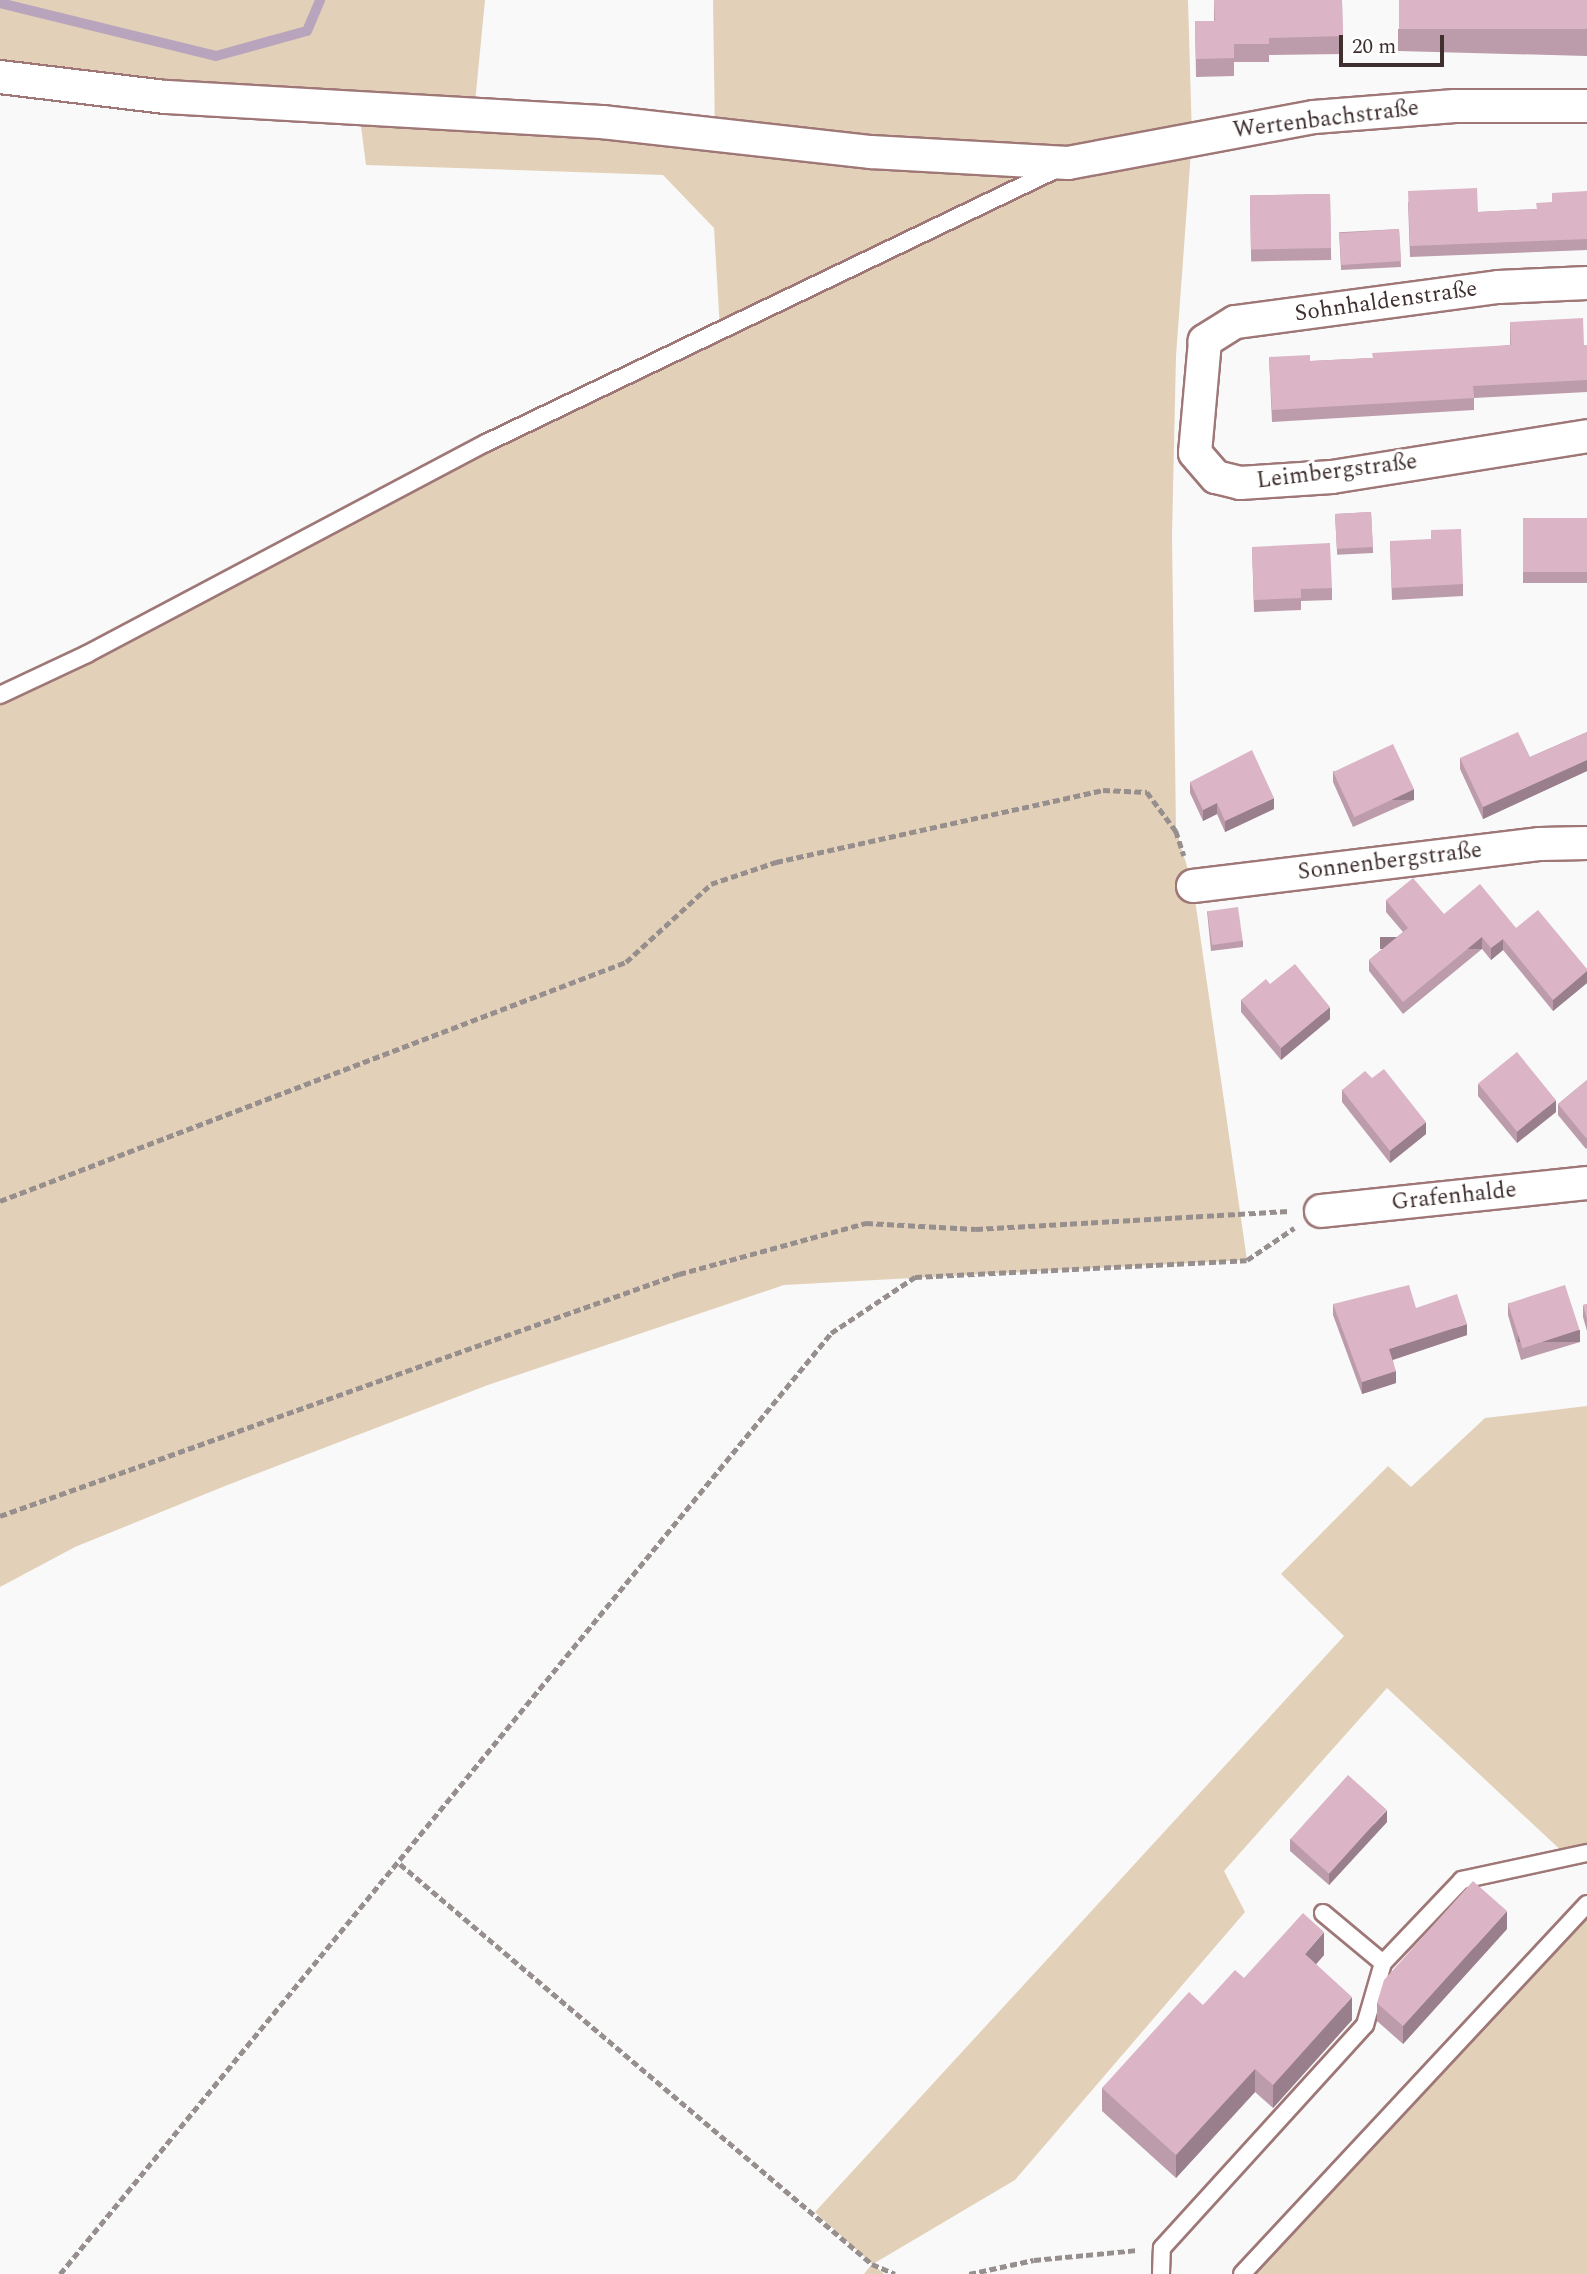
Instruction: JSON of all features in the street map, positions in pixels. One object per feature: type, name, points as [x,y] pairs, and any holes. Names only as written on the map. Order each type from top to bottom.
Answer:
[{"type":"street","name":"Wertenbachstraße","points":[[10,79],[318,108],[602,122],[845,149],[1068,163],[1314,117],[1455,106],[1587,106]]},
{"type":"street","name":"Sohnhaldenstraße","points":[[1202,354],[1205,341],[1235,322],[1498,287],[1587,283]]},
{"type":"street","name":"Leimbergstraße","points":[[1202,354],[1195,453],[1216,477],[1240,483],[1332,477],[1587,436]]},
{"type":"street","name":"Sonnenbergstraße","points":[[1193,886],[1540,844],[1587,843]]},
{"type":"street","name":"Grafenhalde","points":[[1321,1211],[1587,1183]]},
{"type":"lane","points":[[0,695],[87,654],[486,443],[1068,163]]},
{"type":"lane","points":[[1161,2274],[1163,2248],[1365,2025],[1383,1963],[1462,1880],[1587,1853]]},
{"type":"lane","points":[[1242,2274],[1587,1904]]},
{"type":"lane","points":[[1323,1913],[1383,1963]]},
{"type":"path","points":[[0,1201],[626,962],[711,884],[776,862],[1103,790],[1147,792],[1176,831],[1193,886]]},
{"type":"path","points":[[0,1516],[678,1274],[866,1223],[976,1229],[1321,1211]]},
{"type":"path","points":[[60,2274],[400,1864],[831,1332],[915,1277],[1247,1260],[1321,1211]]},
{"type":"path","points":[[400,1864],[872,2264],[895,2274]]},
{"type":"path","points":[[969,2274],[1034,2260],[1163,2248]]},
{"type":"shaded area","points":[[0,0],[485,0],[474,113],[715,137],[713,0],[1188,0],[1192,138],[1176,356],[1172,536],[1176,830],[1193,886],[1247,1260],[784,1285],[488,1385],[225,1486],[75,1547],[0,1587],[0,695],[720,330],[714,228],[663,175],[366,165],[359,111],[0,77]]},
{"type":"shaded area","points":[[1587,1406],[1587,1853],[1567,1856],[1387,1688],[1224,1871],[1245,1912],[1015,2180],[873,2264],[884,2274],[864,2274],[872,2264],[815,2212],[1344,1636],[1281,1574],[1388,1466],[1411,1487],[1485,1418]]},
{"type":"shaded area","points":[[1587,1904],[1587,2274],[1242,2274]]},
{"type":"building","points":[[1214,0],[1342,0],[1343,36],[1269,38],[1269,44],[1234,44],[1234,58],[1196,59],[1195,21],[1215,21]]},
{"type":"building","points":[[1399,0],[1587,0],[1587,29],[1399,29]]},
{"type":"building","points":[[1477,188],[1478,212],[1537,209],[1536,203],[1552,202],[1552,193],[1587,191],[1587,239],[1410,246],[1408,191]]},
{"type":"building","points":[[1330,194],[1331,248],[1251,249],[1250,195]]},
{"type":"building","points":[[1399,229],[1401,261],[1341,265],[1339,233]]},
{"type":"building","points":[[1583,318],[1584,345],[1587,345],[1587,380],[1473,386],[1474,398],[1272,410],[1269,357],[1310,355],[1310,361],[1373,358],[1372,353],[1511,345],[1510,322]]},
{"type":"building","points":[[1371,512],[1373,547],[1337,549],[1335,514]]},
{"type":"building","points":[[1523,518],[1587,518],[1587,572],[1523,572]]},
{"type":"building","points":[[1461,529],[1463,584],[1392,588],[1390,541],[1431,539],[1431,530]]},
{"type":"building","points":[[1330,543],[1332,588],[1301,589],[1301,598],[1254,600],[1252,547]]},
{"type":"building","points":[[1518,732],[1530,757],[1587,732],[1587,760],[1483,807],[1460,758]]},
{"type":"building","points":[[1393,744],[1414,789],[1354,817],[1333,772]]},
{"type":"building","points":[[1252,750],[1274,798],[1225,821],[1217,803],[1203,810],[1190,782]]},
{"type":"building","points":[[1413,878],[1444,914],[1480,884],[1516,928],[1538,910],[1587,971],[1553,1000],[1503,939],[1491,948],[1482,937],[1403,1002],[1369,960],[1408,928],[1386,900]]},
{"type":"building","points":[[1238,907],[1243,941],[1212,945],[1207,911]]},
{"type":"building","points":[[1295,964],[1330,1007],[1281,1048],[1241,1000],[1266,979],[1270,984]]},
{"type":"building","points":[[1517,1052],[1556,1100],[1517,1132],[1478,1083]]},
{"type":"building","points":[[1384,1069],[1426,1122],[1390,1151],[1342,1090],[1365,1071],[1372,1078]]},
{"type":"building","points":[[1587,1080],[1587,1137],[1586,1138],[1558,1104]]},
{"type":"building","points":[[1409,1285],[1416,1308],[1457,1294],[1467,1324],[1389,1349],[1396,1371],[1362,1382],[1333,1304]]},
{"type":"building","points":[[1565,1285],[1580,1330],[1522,1348],[1508,1304]]},
{"type":"building","points":[[1348,1775],[1387,1810],[1329,1874],[1290,1839]]},
{"type":"building","points":[[1473,1881],[1507,1911],[1403,2026],[1377,2003],[1384,1980]]},
{"type":"building","points":[[1303,1913],[1324,1932],[1305,1954],[1352,1997],[1273,2085],[1255,2069],[1176,2155],[1102,2088],[1189,1992],[1203,2005],[1235,1970],[1244,1978]]},
{"type":"waterway","points":[[0,3],[216,56],[307,31],[320,0]]}]
